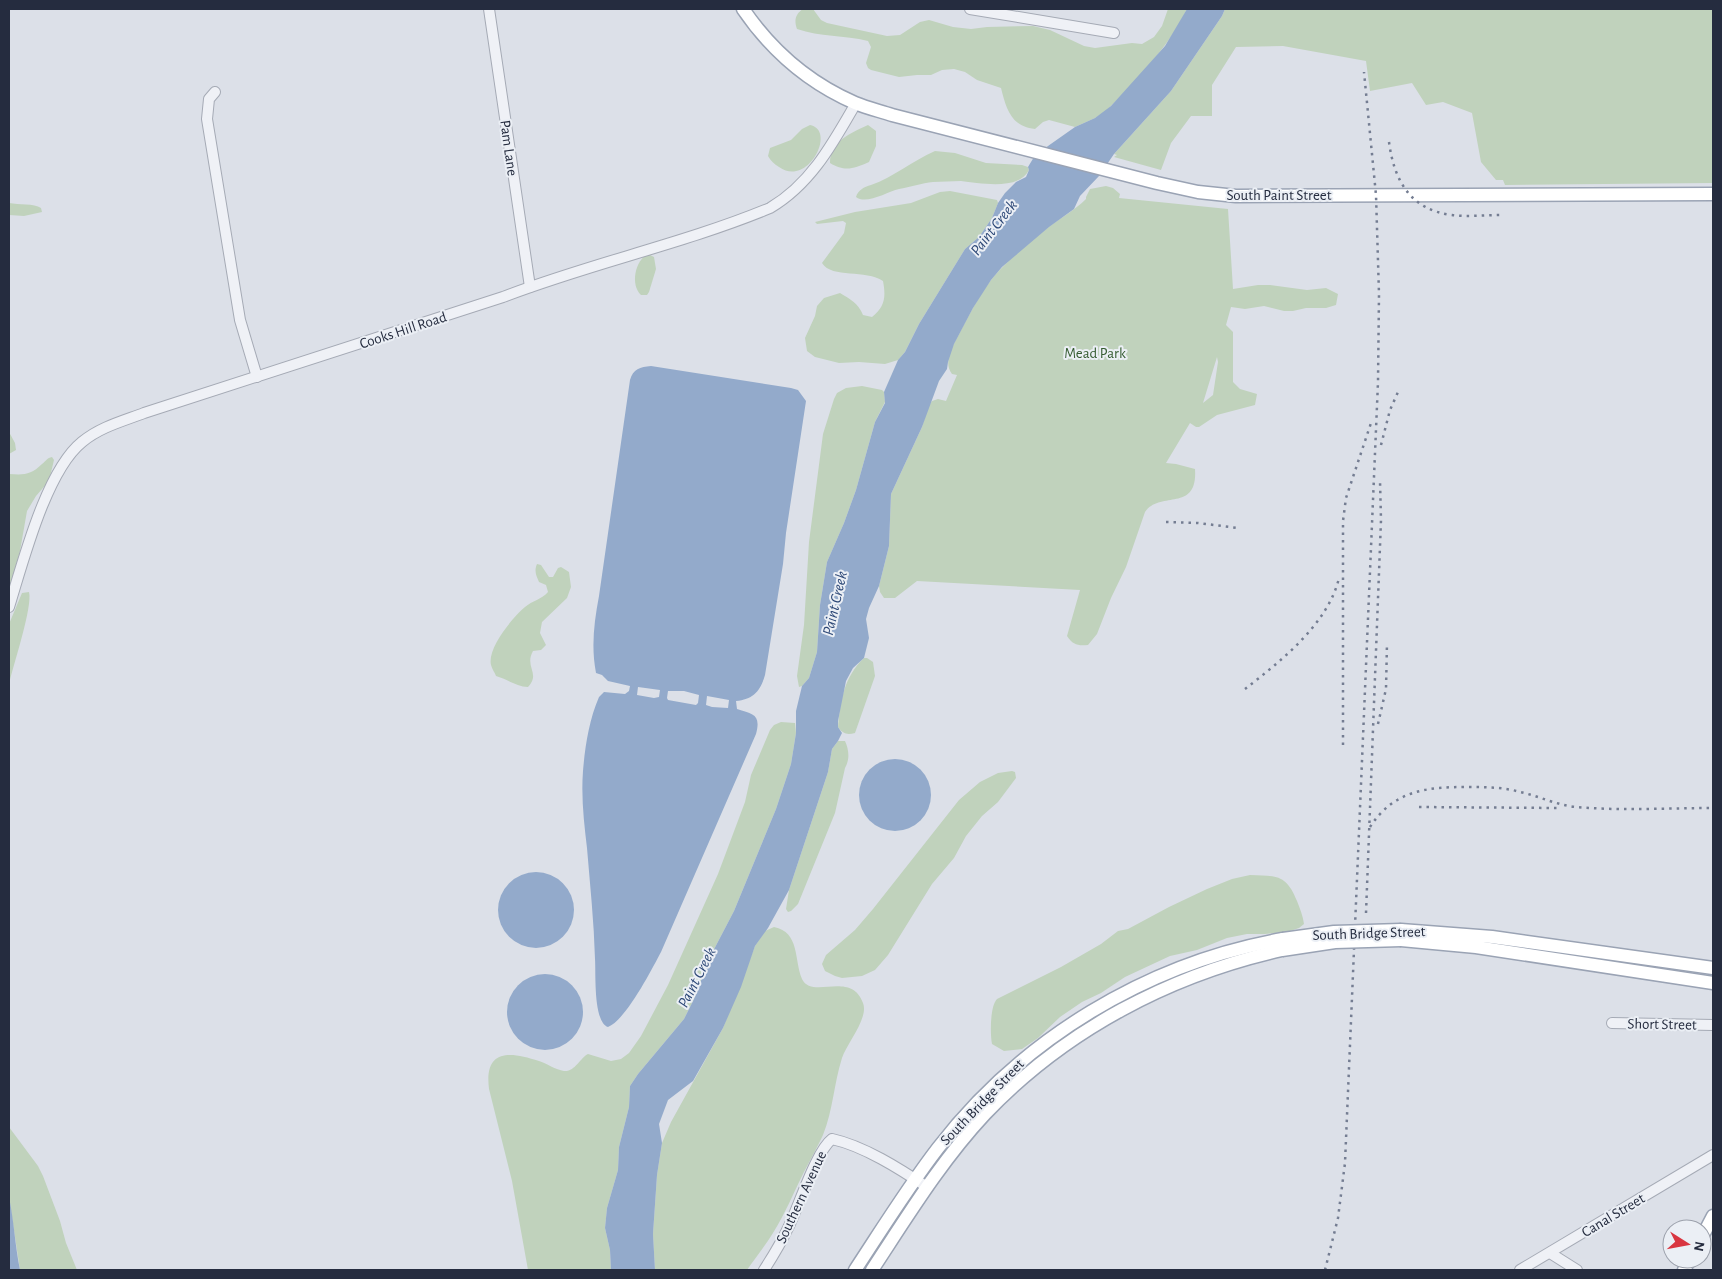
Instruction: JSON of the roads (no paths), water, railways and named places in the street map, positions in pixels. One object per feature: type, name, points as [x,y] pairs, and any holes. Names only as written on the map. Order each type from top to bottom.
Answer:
[{"type":"main road","name":"South Paint Street","points":[[743,9],[756,28],[783,56],[824,87],[856,104],[1183,189],[1236,196],[1713,194]]},
{"type":"main road","name":"South Bridge Street","points":[[1401,935],[1713,983]]},
{"type":"main road","name":"South Bridge Street","points":[[855,1270],[914,1179],[964,1116],[1024,1058],[1077,1020],[1127,990],[1199,960],[1227,952],[1282,944],[1336,942],[1401,935],[1492,937],[1713,968]]},
{"type":"main road","name":"South Bridge Street","points":[[872,1270],[951,1154],[985,1115],[1030,1072],[1077,1037],[1135,1002],[1200,973],[1261,954],[1282,944]]},
{"type":"street","name":"Pam Lane","points":[[489,9],[530,287]]},
{"type":"street","points":[[970,9],[1114,34]]},
{"type":"street","points":[[214,92],[209,99],[207,119],[240,320],[257,377]]},
{"type":"street","name":"Cooks Hill Road","points":[[9,607],[50,490],[60,470],[77,446],[93,434],[119,422],[530,287],[660,247],[770,208],[784,200],[810,176],[856,104]]},
{"type":"street","name":"Short Street","points":[[1612,1023],[1713,1025]]},
{"type":"street","name":"Southern Avenue","points":[[764,1270],[789,1227],[818,1159],[826,1144],[832,1140],[842,1141],[884,1161],[927,1187]]},
{"type":"street","name":"Canal Street","points":[[1520,1270],[1711,1159]]},
{"type":"street","points":[[1550,1253],[1577,1270]]},
{"type":"water","name":"Paint Creek","points":[[1187,9],[1225,9],[1171,91],[1114,154],[1099,176],[1080,196],[1074,209],[1049,227],[1002,267],[991,280],[973,308],[954,344],[947,369],[939,381],[922,427],[891,494],[889,546],[879,586],[866,619],[869,638],[864,658],[853,668],[846,681],[838,721],[838,727],[842,733],[832,749],[828,772],[789,890],[768,928],[755,946],[741,987],[723,1028],[693,1081],[668,1100],[659,1124],[662,1143],[657,1175],[653,1234],[655,1270],[611,1270],[610,1250],[605,1228],[607,1208],[618,1170],[619,1147],[629,1107],[630,1086],[684,1019],[710,957],[734,911],[776,809],[791,764],[796,733],[796,711],[802,686],[809,678],[817,652],[820,605],[827,562],[856,490],[875,422],[885,403],[884,392],[898,360],[905,352],[919,324],[965,249],[979,237],[992,218],[998,203],[1005,193],[1016,182],[1026,177],[1029,170],[1028,167],[1034,157],[1075,127],[1095,118],[1111,106],[1165,46]]},
{"type":"water","points":[[651,366],[791,388],[798,390],[806,401],[765,675],[761,686],[755,694],[736,701],[737,709],[752,714],[757,719],[756,734],[661,952],[623,1015],[608,1027],[603,1023],[600,1016],[596,996],[593,917],[583,810],[583,771],[588,734],[599,697],[604,692],[625,694],[629,691],[630,686],[608,681],[602,675],[596,673],[594,635],[630,380],[635,371]],"holes":[[[638,687],[660,690],[659,697],[637,695]],[[668,691],[684,691],[699,695],[696,705],[668,700]],[[707,696],[729,700],[728,708],[706,705]]]},
{"type":"water","points":[[895,759],[915,765],[925,775],[931,795],[925,815],[915,825],[895,831],[875,825],[865,815],[859,795],[865,775],[875,765]]},
{"type":"water","points":[[536,872],[551,875],[563,883],[571,895],[574,910],[571,925],[563,937],[551,945],[536,948],[521,945],[509,937],[501,925],[498,910],[501,895],[509,883],[521,875]]},
{"type":"water","points":[[545,974],[560,977],[572,985],[580,997],[583,1012],[580,1027],[572,1039],[560,1047],[545,1050],[530,1047],[518,1039],[510,1027],[507,1012],[510,997],[518,985],[530,977]]},
{"type":"water","points":[[9,1197],[17,1252],[20,1270],[9,1270]]},
{"type":"railway","points":[[1325,1270],[1338,1218],[1345,1163],[1378,382],[1379,294],[1376,195],[1364,72]]},
{"type":"railway","points":[[1389,142],[1391,156],[1400,180],[1415,200],[1425,207],[1452,215],[1503,215]]},
{"type":"railway","points":[[1381,445],[1390,410],[1398,392]]},
{"type":"railway","points":[[1343,745],[1343,521],[1346,498],[1372,420]]},
{"type":"railway","points":[[1366,913],[1381,520],[1380,481]]},
{"type":"railway","points":[[1166,522],[1198,523],[1238,528]]},
{"type":"railway","points":[[1245,689],[1288,654],[1314,626],[1325,611],[1339,578]]},
{"type":"railway","points":[[1378,724],[1386,689],[1387,643]]},
{"type":"railway","points":[[1370,827],[1379,815],[1401,798],[1425,790],[1452,787],[1507,789],[1576,807],[1627,809],[1713,808]]},
{"type":"railway","points":[[1419,807],[1557,808]]},
{"type":"park label","name":"Mead Park","points":[[1095,353]]}]
